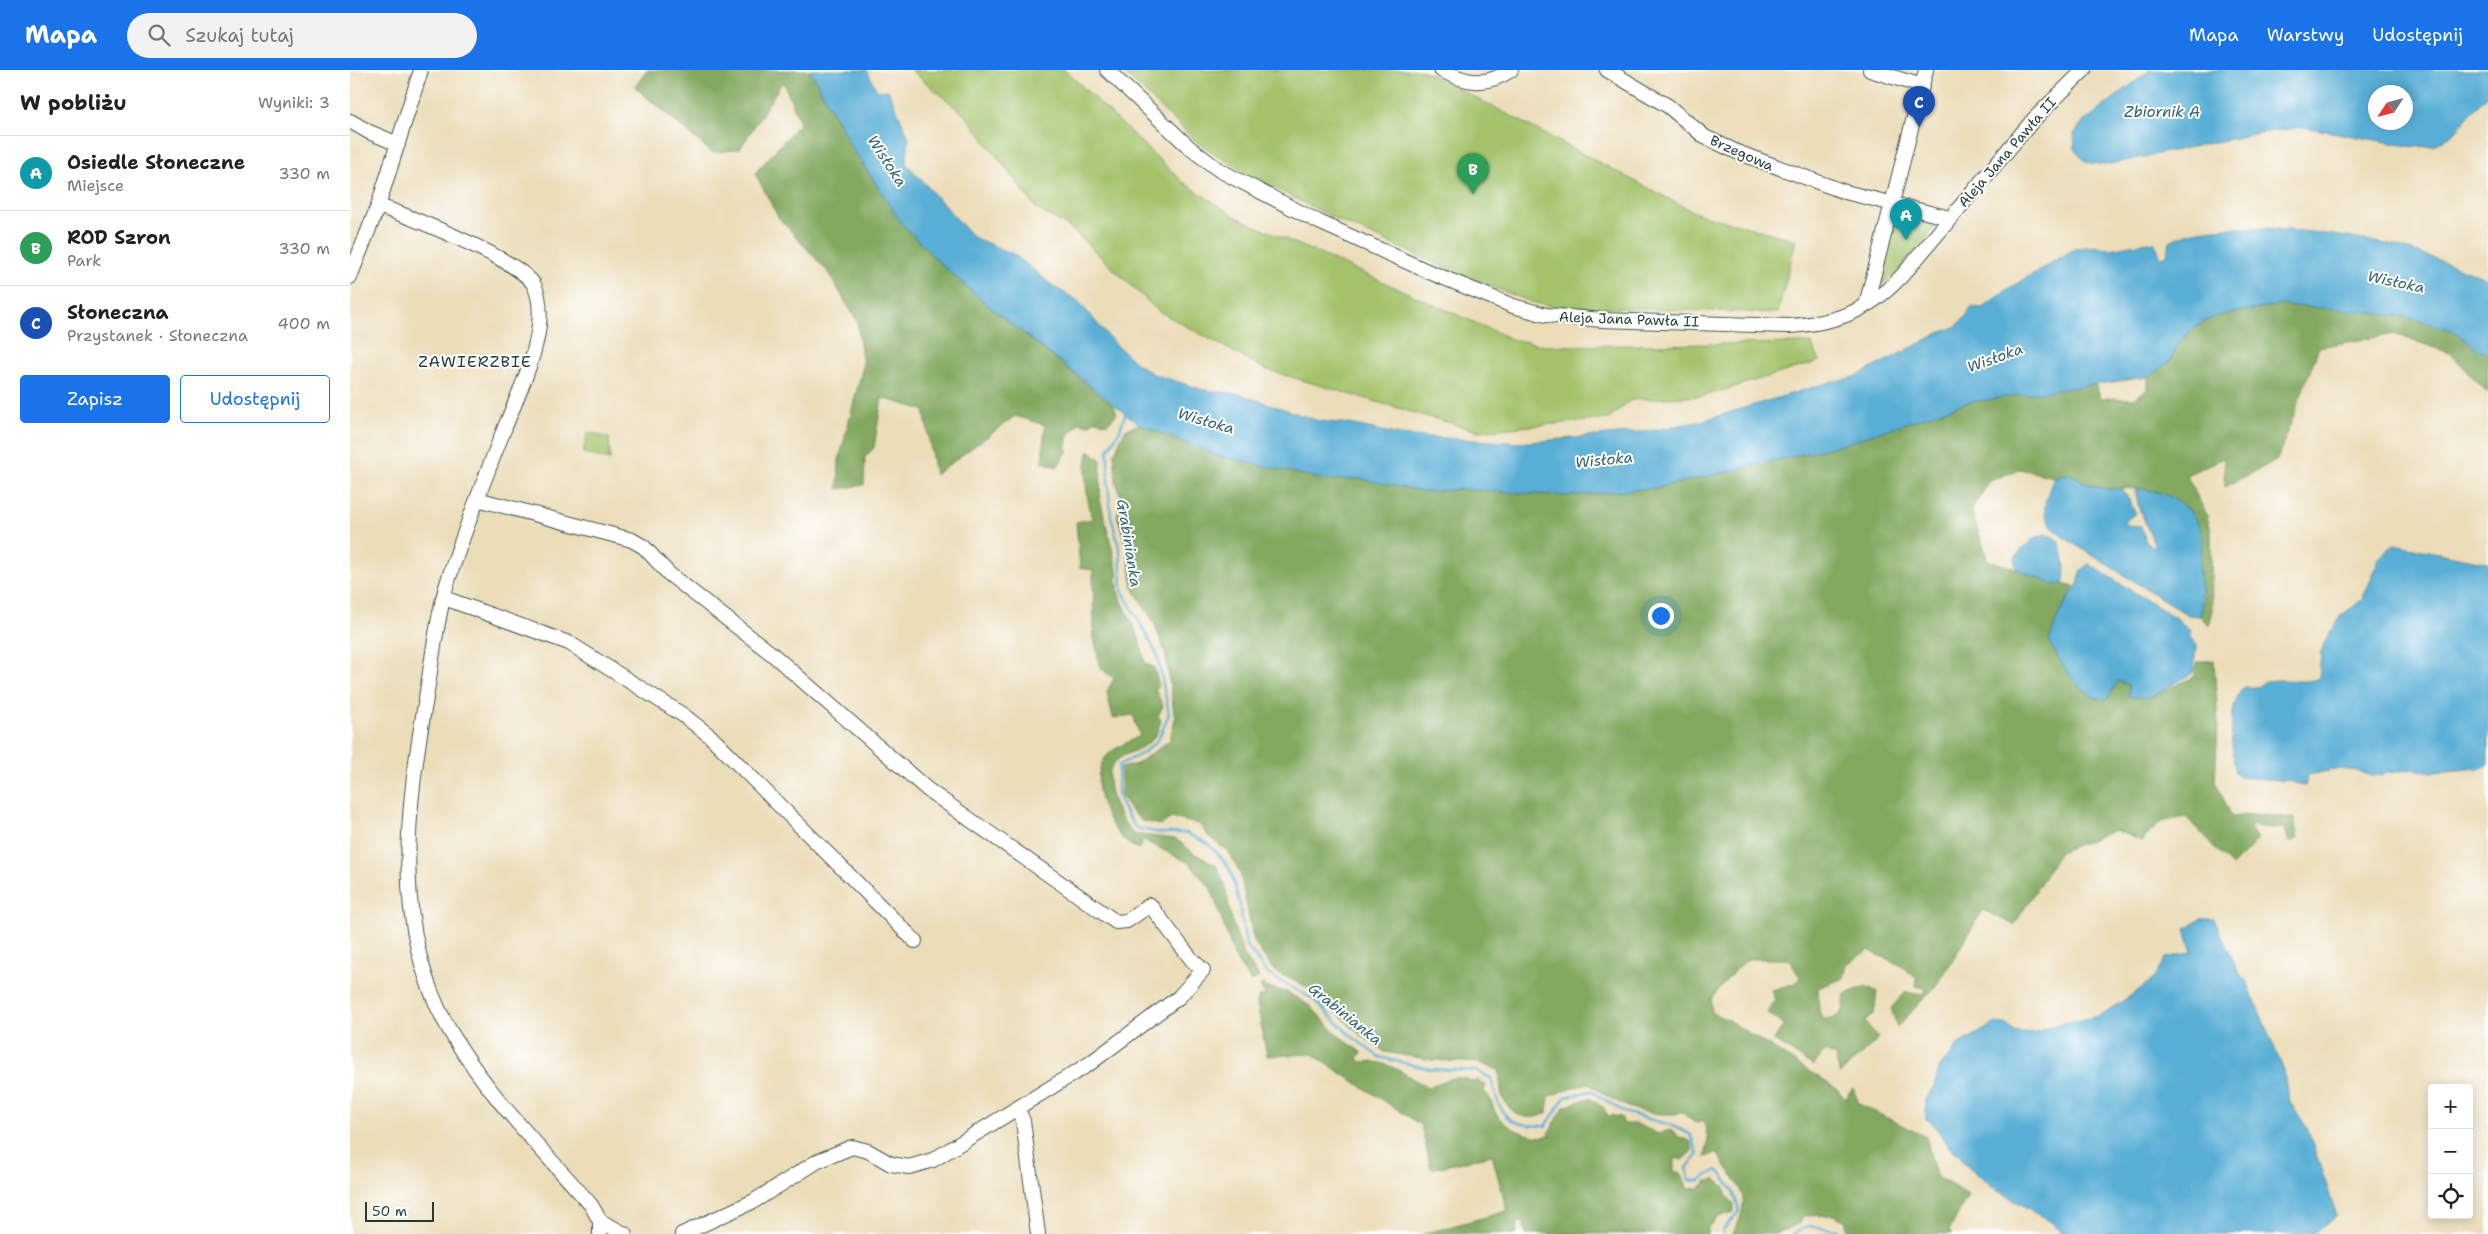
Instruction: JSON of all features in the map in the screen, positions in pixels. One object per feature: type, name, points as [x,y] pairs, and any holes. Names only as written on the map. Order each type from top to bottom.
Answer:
[{"type":"street","points":[[350,277],[378,206],[421,70]]},
{"type":"street","name":"Aleja Jana Pawła II","points":[[1107,70],[1190,148],[1220,170],[1319,222],[1427,271],[1513,306],[1546,315],[1602,320],[1789,326],[1820,324],[1853,313],[1896,282],[2034,119],[2084,70]]},
{"type":"street","points":[[1441,70],[1460,80],[1480,82],[1492,80],[1511,70]]},
{"type":"street","name":"Brzegowa","points":[[1607,70],[1668,106],[1705,137],[1737,152],[1845,192],[1950,218]]},
{"type":"street","points":[[1870,70],[1922,86]]},
{"type":"street","points":[[1866,305],[1926,70]]},
{"type":"street","points":[[350,121],[369,132],[398,144]]},
{"type":"street","points":[[378,206],[418,219],[489,254],[522,273],[532,281],[536,289],[539,312],[530,364],[477,498],[444,598],[416,750],[409,816],[407,871],[410,908],[419,958],[431,993],[449,1030],[488,1089],[591,1205],[600,1228],[625,1234]]},
{"type":"street","points":[[477,498],[632,540],[644,547],[669,574],[772,654],[928,790],[1116,922],[1127,921],[1150,905],[1192,960],[1203,970],[1179,996],[1089,1064],[933,1160],[909,1167],[891,1164],[868,1151],[852,1147],[818,1160],[754,1201],[682,1234]]},
{"type":"street","points":[[444,598],[569,643],[683,715],[710,736],[915,941]]},
{"type":"street","points":[[1018,1109],[1022,1121],[1038,1234]]},
{"type":"green space","points":[[647,70],[810,70],[851,146],[902,224],[945,268],[989,306],[1114,406],[1117,414],[1107,424],[1096,420],[1088,425],[1080,423],[1067,437],[1067,452],[1057,467],[1042,462],[1045,425],[1015,416],[935,475],[924,410],[882,398],[874,448],[865,457],[864,485],[838,489],[839,460],[863,366],[857,321],[827,271],[778,217],[755,173],[800,123],[783,81],[740,149],[712,153],[635,87]]},
{"type":"green space","points":[[911,70],[1065,70],[1183,182],[1236,217],[1512,339],[1547,346],[1811,343],[1820,361],[1704,396],[1631,400],[1609,419],[1477,431],[1267,370],[1158,311],[1069,227],[1037,209],[966,116]]},
{"type":"green space","points":[[1121,70],[1423,70],[1696,213],[1796,240],[1778,313],[1550,306],[1531,302],[1452,271],[1342,222],[1248,175],[1198,143]]},
{"type":"green space","points":[[1900,211],[1938,222],[1938,224],[1896,273],[1881,285],[1896,214]]},
{"type":"green space","points":[[2279,305],[2387,314],[2429,323],[2455,332],[2488,355],[2488,393],[2450,353],[2394,334],[2319,347],[2277,460],[2225,487],[2224,458],[2186,475],[2206,513],[2211,531],[2212,614],[2209,626],[2200,616],[2204,599],[2199,570],[2201,533],[2188,508],[2154,490],[2122,488],[2109,490],[2084,483],[2070,473],[2054,477],[2020,469],[1990,481],[1971,510],[1988,560],[2017,569],[2055,585],[2063,584],[2074,587],[2059,614],[2049,641],[2064,666],[2076,681],[2098,699],[2118,681],[2152,697],[2195,676],[2197,662],[2214,660],[2218,725],[2215,781],[2232,817],[2256,814],[2294,818],[2298,839],[2289,842],[2285,829],[2249,826],[2258,840],[2232,866],[2186,817],[2161,822],[2142,841],[2115,830],[2060,852],[2014,925],[1983,910],[1938,984],[1897,1027],[1891,1008],[1906,992],[1923,995],[1926,988],[1915,986],[1916,978],[1900,965],[1868,950],[1847,964],[1844,978],[1818,988],[1819,1011],[1823,1019],[1833,1019],[1843,1011],[1845,994],[1866,986],[1877,992],[1874,1013],[1865,1022],[1879,1038],[1840,1074],[1835,1056],[1825,1051],[1813,1066],[1774,1040],[1784,1024],[1767,1013],[1775,1000],[1771,990],[1793,984],[1801,979],[1789,959],[1748,959],[1735,970],[1711,999],[1712,1013],[1728,1020],[1837,1089],[1845,1099],[1853,1088],[1859,1104],[1926,1137],[1936,1176],[1968,1195],[1949,1231],[1952,1234],[1852,1234],[1846,1229],[1846,1221],[1833,1215],[1803,1216],[1800,1223],[1776,1234],[1733,1234],[1743,1208],[1741,1190],[1717,1153],[1705,1157],[1708,1141],[1704,1120],[1695,1123],[1683,1113],[1656,1114],[1644,1112],[1621,1104],[1588,1083],[1549,1096],[1547,1113],[1541,1116],[1522,1116],[1511,1110],[1503,1098],[1499,1070],[1479,1063],[1431,1060],[1385,1052],[1354,1030],[1321,994],[1274,971],[1254,942],[1240,873],[1229,852],[1209,837],[1199,824],[1171,818],[1161,825],[1142,821],[1130,810],[1121,796],[1121,768],[1137,764],[1170,740],[1175,719],[1165,652],[1154,623],[1133,588],[1127,550],[1117,515],[1122,500],[1116,482],[1114,454],[1125,430],[1139,424],[1215,455],[1326,480],[1361,479],[1425,492],[1461,489],[1567,496],[1656,488],[1841,445],[1965,403],[2095,384],[2101,398],[2133,399],[2148,389],[2148,377],[2171,360],[2178,343],[2197,325],[2216,316]]},
{"type":"green space","points":[[588,432],[609,438],[610,460],[583,453]]},
{"type":"green space","points":[[1089,450],[1101,460],[1100,499],[1117,569],[1118,592],[1139,638],[1145,663],[1154,667],[1159,687],[1155,689],[1163,706],[1158,716],[1161,720],[1156,735],[1141,748],[1117,760],[1112,767],[1109,776],[1112,796],[1118,813],[1133,834],[1176,839],[1195,854],[1216,865],[1225,885],[1232,922],[1244,955],[1259,977],[1251,982],[1235,958],[1211,889],[1189,863],[1143,840],[1139,849],[1130,845],[1111,824],[1101,802],[1098,778],[1100,767],[1105,758],[1117,748],[1140,736],[1133,715],[1113,718],[1107,692],[1114,678],[1100,668],[1094,637],[1093,570],[1080,568],[1076,522],[1092,519],[1086,476]]},
{"type":"green space","points":[[1262,983],[1266,987],[1287,992],[1310,1006],[1339,1036],[1362,1053],[1358,1057],[1360,1062],[1370,1061],[1388,1065],[1428,1087],[1456,1078],[1467,1079],[1473,1082],[1478,1080],[1486,1085],[1484,1091],[1501,1120],[1514,1129],[1530,1135],[1551,1135],[1549,1132],[1564,1107],[1589,1098],[1603,1107],[1607,1115],[1621,1117],[1624,1124],[1637,1124],[1658,1134],[1670,1130],[1681,1138],[1690,1141],[1693,1150],[1682,1160],[1674,1158],[1674,1171],[1680,1173],[1689,1189],[1699,1188],[1705,1182],[1715,1179],[1725,1187],[1726,1195],[1734,1205],[1733,1212],[1719,1217],[1708,1228],[1708,1234],[1526,1234],[1523,1222],[1516,1223],[1517,1234],[1423,1234],[1507,1211],[1492,1155],[1431,1169],[1421,1125],[1312,1054],[1267,1056],[1257,1003],[1259,996],[1266,996],[1260,987]]},
{"type":"water","name":"Wisłoka","points":[[810,70],[867,70],[877,91],[888,90],[909,138],[906,163],[973,237],[1015,255],[1053,286],[1078,301],[1114,343],[1136,363],[1153,374],[1204,390],[1239,394],[1319,421],[1350,424],[1400,435],[1519,443],[1650,431],[1701,421],[1827,383],[1855,377],[1956,326],[1972,307],[1982,308],[2006,290],[2076,248],[2099,246],[2109,249],[2148,242],[2155,243],[2161,257],[2167,255],[2170,241],[2190,233],[2217,229],[2249,228],[2318,233],[2380,243],[2445,262],[2488,279],[2488,355],[2451,330],[2406,317],[2363,311],[2279,305],[2216,316],[2197,325],[2178,343],[2171,360],[2148,377],[1965,403],[1841,445],[1656,488],[1567,496],[1461,489],[1425,492],[1361,479],[1326,480],[1215,455],[1139,424],[989,306],[945,268],[902,224],[851,146]]},
{"type":"water","name":"Zbiornik A","points":[[2150,70],[2488,70],[2488,94],[2454,133],[2434,146],[2414,147],[2304,127],[2259,133],[2105,165],[2086,162],[2075,149],[2074,134],[2082,123]]},
{"type":"water","points":[[2070,473],[2094,487],[2122,488],[2136,513],[2124,522],[2125,525],[2141,526],[2146,542],[2156,548],[2139,508],[2135,489],[2166,495],[2184,505],[2197,522],[2202,537],[2199,571],[2202,597],[2200,616],[2188,615],[2063,537],[2055,529],[2046,516],[2045,503],[2054,477]]},
{"type":"water","points":[[2045,534],[2055,538],[2061,547],[2065,569],[2063,584],[2055,585],[2017,569],[2014,559],[2031,541]]},
{"type":"water","points":[[2394,544],[2488,563],[2488,765],[2481,768],[2434,772],[2411,769],[2373,776],[2357,771],[2340,769],[2308,775],[2305,785],[2297,785],[2291,781],[2241,777],[2235,772],[2232,739],[2232,716],[2238,695],[2244,687],[2257,687],[2272,681],[2303,681],[2319,678],[2321,652],[2326,639],[2343,614],[2362,600],[2376,568],[2377,560]]},
{"type":"water","points":[[2089,564],[2176,618],[2189,629],[2190,637],[2196,645],[2194,672],[2152,697],[2129,697],[2128,684],[2118,681],[2107,699],[2097,698],[2080,687],[2065,669],[2049,641],[2059,614],[2079,582],[2080,571]]},
{"type":"water","points":[[2200,919],[2214,919],[2239,973],[2247,982],[2284,1071],[2288,1099],[2307,1128],[2337,1216],[2317,1231],[2309,1234],[2062,1234],[2051,1222],[1998,1191],[1964,1163],[1959,1154],[1950,1148],[1934,1125],[1926,1119],[1926,1099],[1934,1086],[1940,1066],[1952,1054],[1957,1045],[1996,1023],[2006,1024],[2013,1031],[2033,1033],[2058,1024],[2099,1016],[2135,993],[2154,978],[2166,958],[2192,952],[2185,930]]},
{"type":"waterway","name":"Grabinianka","points":[[1126,412],[1120,430],[1108,450],[1111,516],[1120,551],[1122,590],[1157,654],[1169,714],[1158,740],[1143,753],[1119,765],[1119,798],[1121,805],[1136,828],[1160,833],[1186,833],[1207,843],[1221,857],[1231,872],[1240,906],[1246,945],[1268,974],[1313,999],[1349,1034],[1379,1057],[1430,1069],[1476,1071],[1491,1078],[1502,1110],[1506,1116],[1521,1124],[1546,1126],[1565,1097],[1591,1091],[1624,1112],[1670,1125],[1690,1134],[1698,1154],[1687,1168],[1689,1180],[1698,1181],[1717,1170],[1729,1184],[1736,1199],[1739,1211],[1723,1230],[1723,1234]]},
{"type":"waterway","name":"Grabinianka","points":[[1793,1234],[1808,1226],[1837,1230],[1842,1234]]},
{"type":"place","name":"Słoneczna","points":[[1919,127]]},
{"type":"place","name":"ROD Szron","points":[[1473,194]]},
{"type":"place","name":"Osiedle Słoneczne","points":[[1906,240]]},
{"type":"district","name":"ZAWIERZBIE","points":[[475,361]]}]
